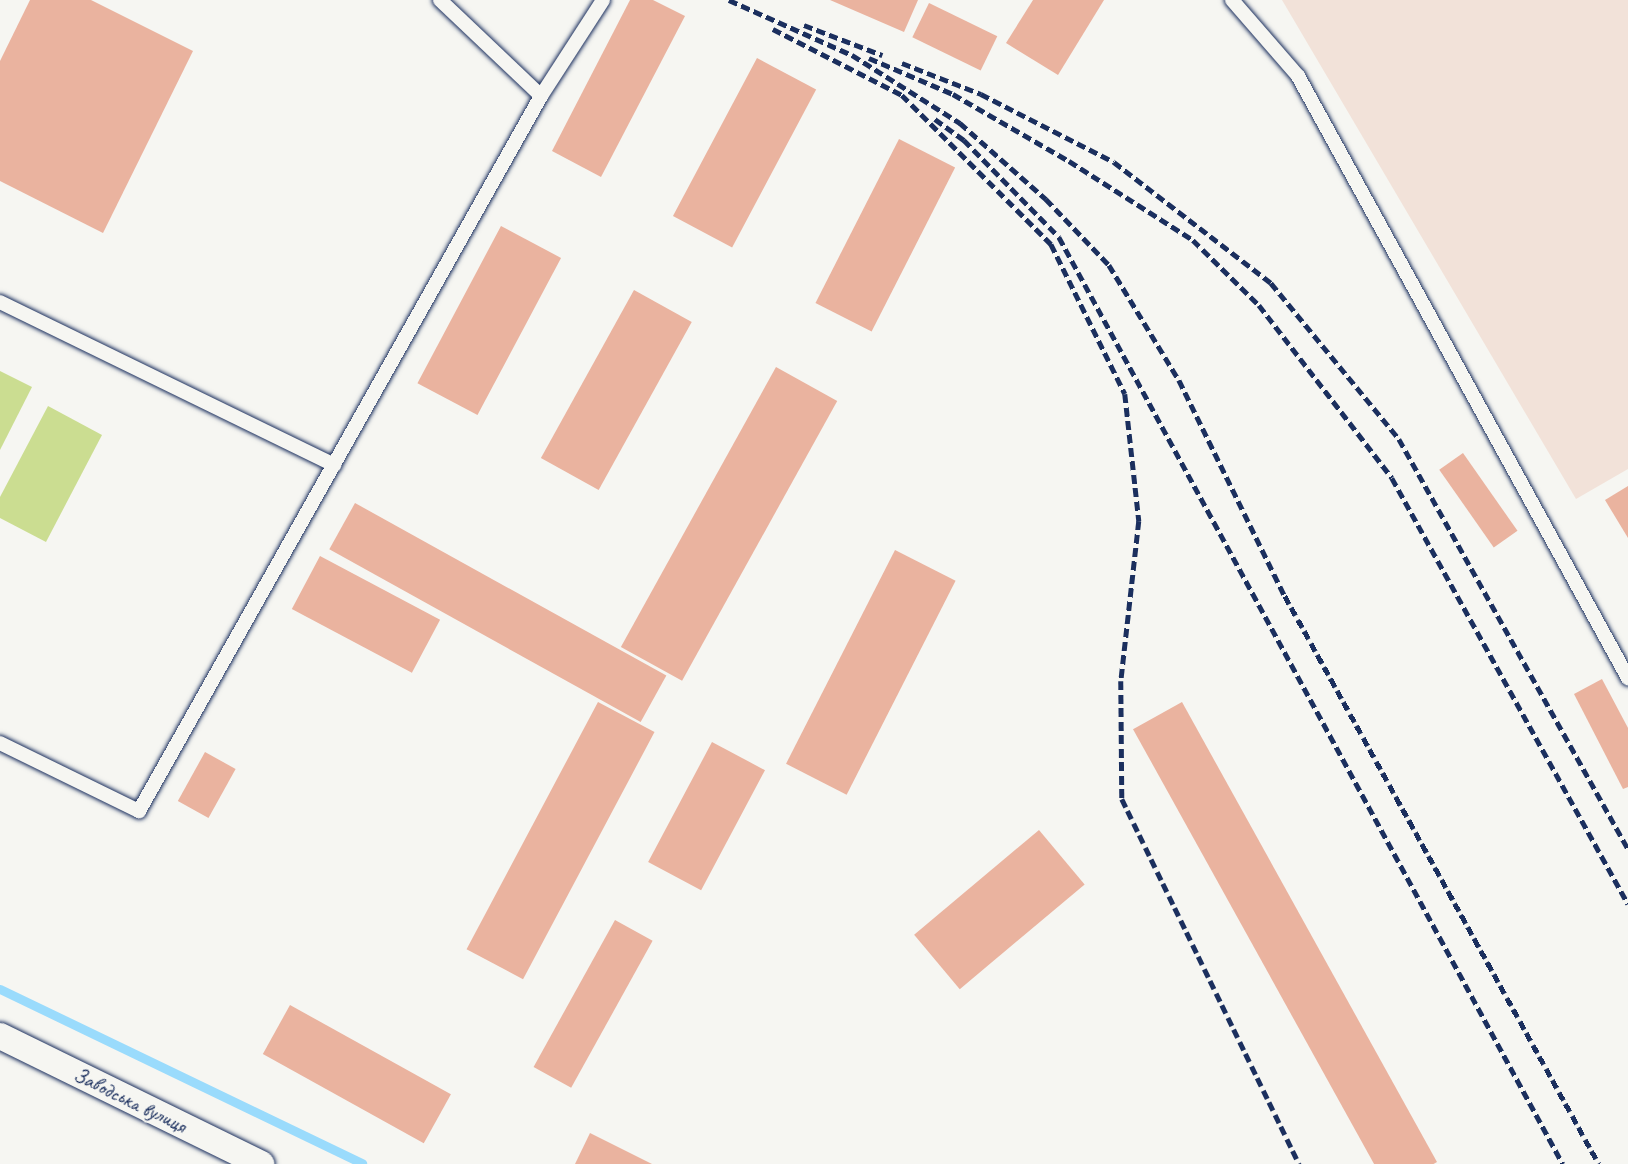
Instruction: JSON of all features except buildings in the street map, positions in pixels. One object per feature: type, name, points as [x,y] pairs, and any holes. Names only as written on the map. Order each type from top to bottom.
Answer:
[{"type":"street","name":"Заводська вулиця","points":[[0,1036],[261,1164]]},
{"type":"lane","points":[[440,0],[541,96]]},
{"type":"lane","points":[[0,743],[139,811],[541,96],[603,0]]},
{"type":"lane","points":[[1232,0],[1298,76],[1628,678]]},
{"type":"lane","points":[[0,302],[334,465]]},
{"type":"shaded area","points":[[1282,0],[1628,0],[1628,469],[1576,499]]},
{"type":"green space","points":[[0,371],[32,387],[0,450]]},
{"type":"green space","points":[[48,406],[102,435],[46,542],[0,518],[0,497]]},
{"type":"waterway","points":[[0,989],[362,1163]]},
{"type":"railway","points":[[729,0],[852,55],[960,123],[1046,199],[1109,265],[1179,380],[1285,596],[1599,1164]]},
{"type":"railway","points":[[804,25],[882,55]]},
{"type":"railway","points":[[773,29],[902,95],[1051,244],[1125,394],[1139,521],[1121,681],[1122,799],[1299,1164]]},
{"type":"railway","points":[[869,58],[953,94],[1069,161],[1193,240],[1259,305],[1392,478],[1628,904]]},
{"type":"railway","points":[[902,63],[981,94],[1114,162],[1271,283],[1399,439],[1628,849]]},
{"type":"railway","points":[[935,119],[964,140],[1059,237],[1563,1164]]}]
